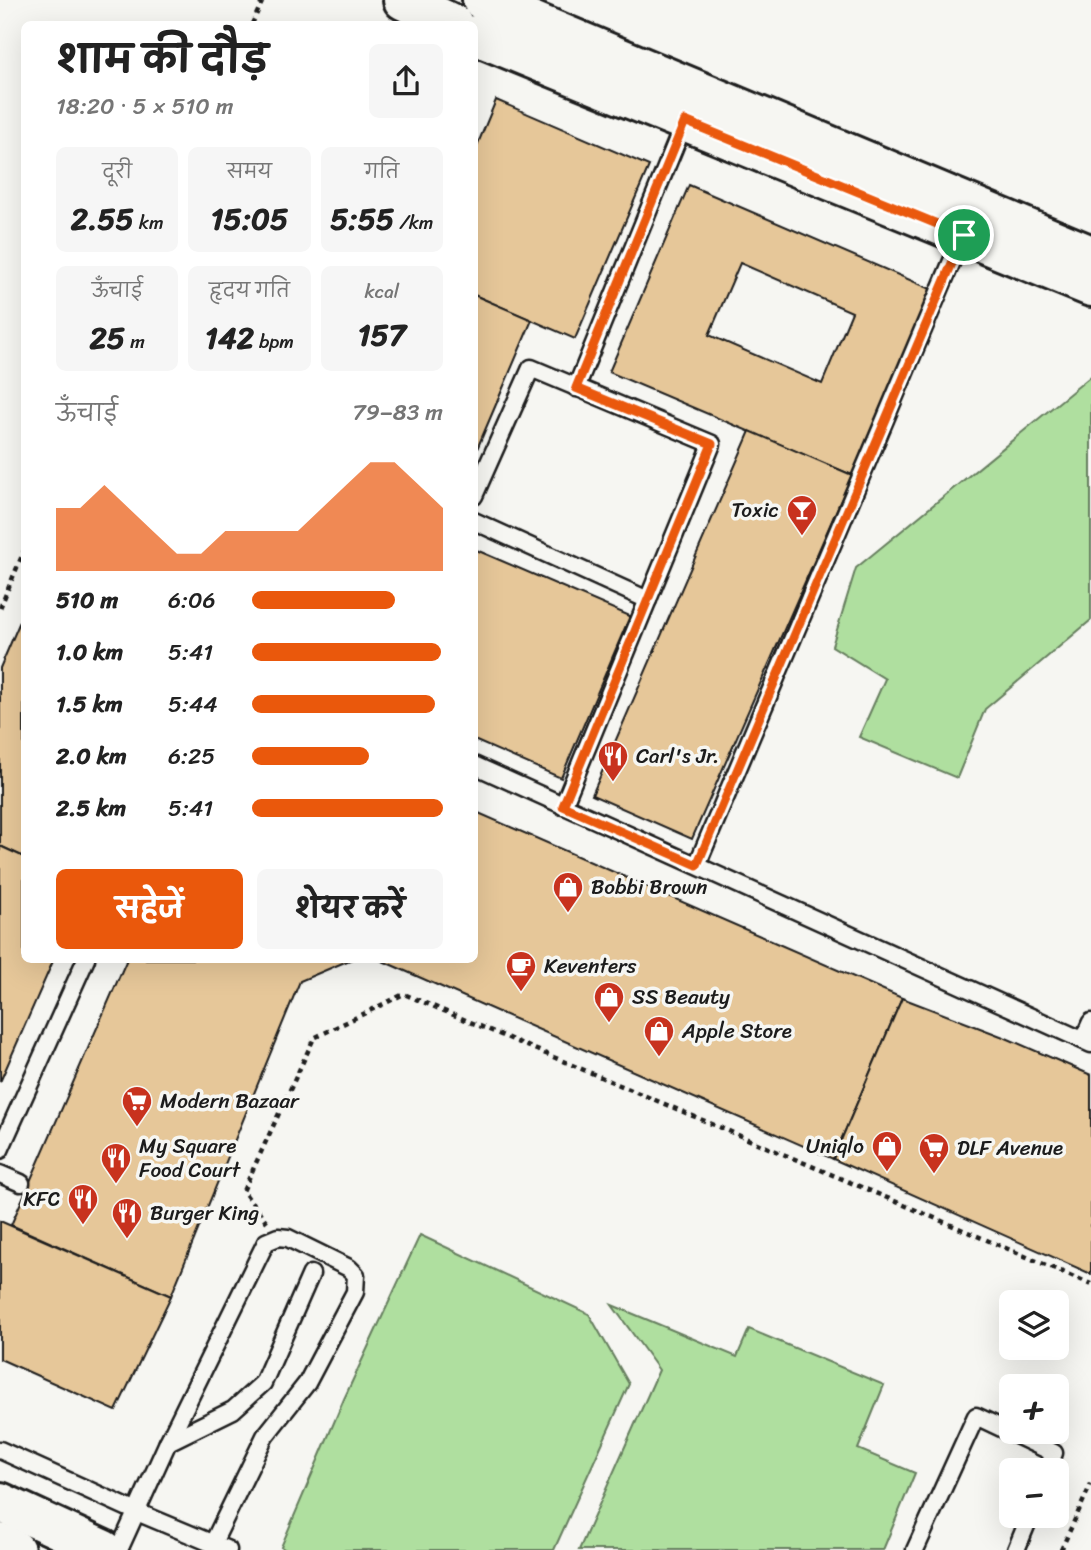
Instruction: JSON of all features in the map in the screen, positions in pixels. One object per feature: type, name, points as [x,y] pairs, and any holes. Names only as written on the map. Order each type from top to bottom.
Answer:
[{"type":"street","points":[[403,0],[476,21]]},
{"type":"street","points":[[478,22],[685,121],[968,220],[1091,255]]},
{"type":"street","points":[[478,22],[968,220],[1091,287]]},
{"type":"street","points":[[0,1502],[104,1550]]},
{"type":"street","points":[[0,1543],[15,1550]]},
{"type":"lane","points":[[576,388],[685,121]]},
{"type":"lane","points":[[697,865],[968,220]]},
{"type":"lane","points":[[478,487],[531,368],[712,444],[563,806]]},
{"type":"lane","points":[[478,523],[648,600]]},
{"type":"lane","points":[[478,767],[1087,1042],[1091,1022]]},
{"type":"lane","points":[[0,1150],[84,963]]},
{"type":"lane","points":[[0,1174],[21,1184]]},
{"type":"lane","points":[[0,1450],[137,1512],[221,1546],[265,1436],[307,1383],[355,1292],[356,1275],[349,1268],[288,1238],[278,1237],[266,1242],[168,1442],[137,1512],[119,1550]]},
{"type":"lane","points":[[168,1442],[233,1410],[263,1383],[311,1274]]},
{"type":"lane","points":[[915,1550],[976,1416],[1054,1452],[1052,1458]]},
{"type":"lane","points":[[1016,1550],[1025,1528]]},
{"type":"path","points":[[253,21],[263,0]]},
{"type":"path","points":[[0,608],[21,558]]},
{"type":"path","points":[[278,1237],[243,1192],[314,1038],[404,994],[1091,1284]]},
{"type":"path","points":[[1061,1550],[1091,1484]]},
{"type":"green space","points":[[1091,376],[1091,620],[985,709],[957,778],[859,737],[885,679],[832,646],[856,568]]},
{"type":"green space","points":[[420,1235],[589,1314],[629,1384],[554,1550],[286,1550],[281,1547],[344,1399]]},
{"type":"green space","points":[[612,1305],[737,1357],[749,1329],[884,1385],[858,1449],[915,1473],[883,1550],[579,1550],[659,1370]]},
{"type":"building","points":[[496,100],[649,166],[575,339],[478,297],[478,143]]},
{"type":"building","points":[[689,185],[931,289],[852,475],[609,372]],"holes":[[[740,263],[852,312],[822,384],[709,335]]]},
{"type":"building","points":[[478,297],[532,320],[478,447]]},
{"type":"building","points":[[750,431],[852,475],[692,839],[592,795]]},
{"type":"building","points":[[478,551],[630,616],[561,778],[478,742]]},
{"type":"building","points":[[21,619],[21,856],[0,846],[0,668]]},
{"type":"building","points":[[478,813],[902,998],[833,1159],[387,963],[478,963]]},
{"type":"building","points":[[0,846],[21,856],[21,963],[52,963],[0,1082]]},
{"type":"building","points":[[125,963],[343,963],[300,981],[171,1296],[11,1225]]},
{"type":"building","points":[[902,998],[1006,1038],[1091,1075],[1091,1274],[833,1159]]},
{"type":"building","points":[[0,1221],[171,1296],[116,1411],[0,1359]]},
{"type":"place","name":"Toxic","points":[[802,537]]},
{"type":"place","name":"Carl's Jr.","points":[[613,783]]},
{"type":"place","name":"Bobbi Brown","points":[[568,914]]},
{"type":"place","name":"Keventers","points":[[521,993]]},
{"type":"place","name":"SS Beauty","points":[[609,1024]]},
{"type":"place","name":"Apple Store","points":[[659,1058]]},
{"type":"place","name":"Modern Bazaar","points":[[137,1128]]},
{"type":"place","name":"Uniqlo","points":[[887,1173]]},
{"type":"place","name":"DLF Avenue","points":[[934,1175]]},
{"type":"place","name":"My Square Food Court","points":[[116,1185]]},
{"type":"place","name":"KFC","points":[[83,1226]]},
{"type":"place","name":"Burger King","points":[[127,1240]]},
{"type":"route","points":[[685,121],[964,235],[697,865],[563,806],[712,444],[576,388],[685,121]]}]
